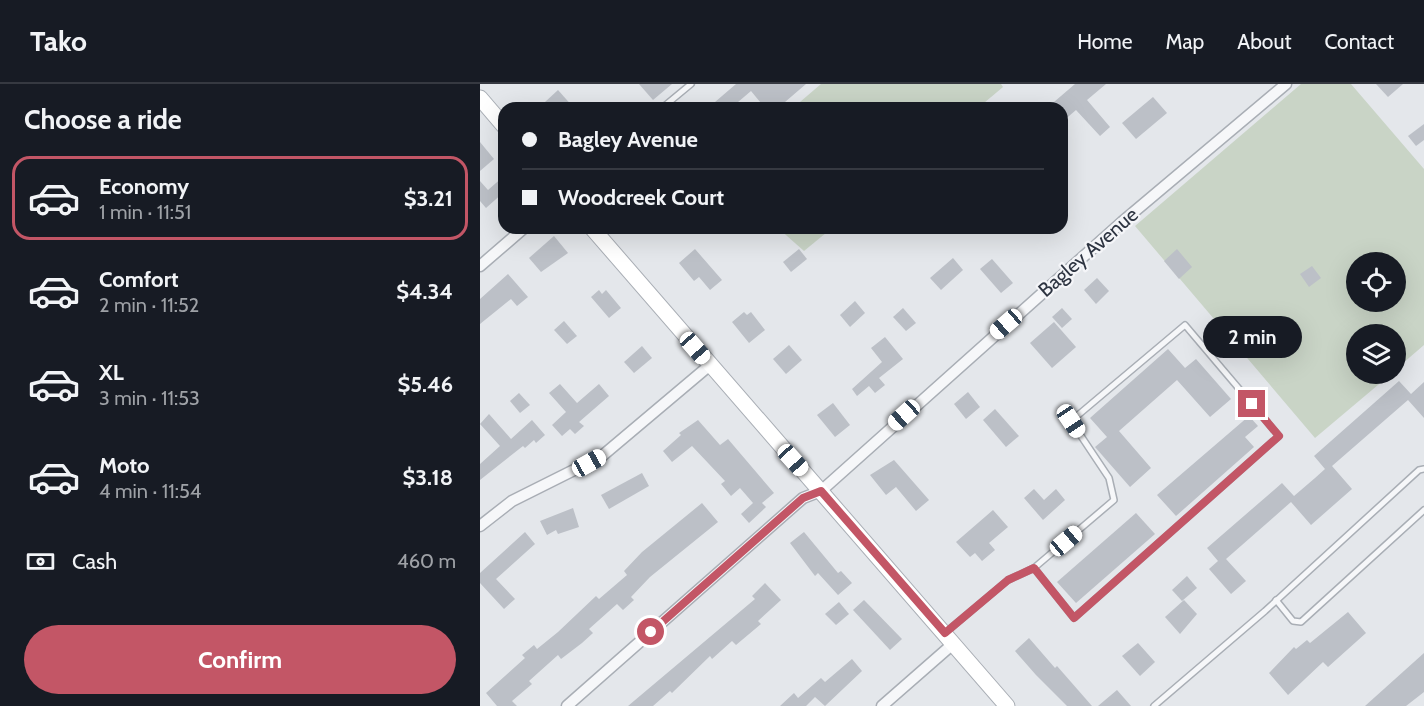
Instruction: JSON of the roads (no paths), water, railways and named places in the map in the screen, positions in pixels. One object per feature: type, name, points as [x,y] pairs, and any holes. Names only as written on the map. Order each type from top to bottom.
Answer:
[{"type":"street","name":"Bagley Avenue","points":[[567,706],[803,498],[821,491],[1122,222],[1286,84]]},
{"type":"street","points":[[480,98],[498,119]]},
{"type":"street","points":[[480,266],[517,234]]},
{"type":"street","points":[[597,234],[1007,706]]},
{"type":"street","points":[[480,526],[512,501],[602,456],[710,365]]},
{"type":"street","points":[[882,706],[950,638]]},
{"type":"lane","points":[[669,102],[691,84]]},
{"type":"lane","points":[[950,638],[1008,580],[1034,568],[1114,500],[1109,478],[1071,421],[1185,325],[1279,436],[1074,618],[1034,568]]},
{"type":"lane","points":[[1154,706],[1276,600],[1419,470],[1424,469]]},
{"type":"lane","points":[[1276,600],[1293,621],[1301,622],[1424,510]]}]
